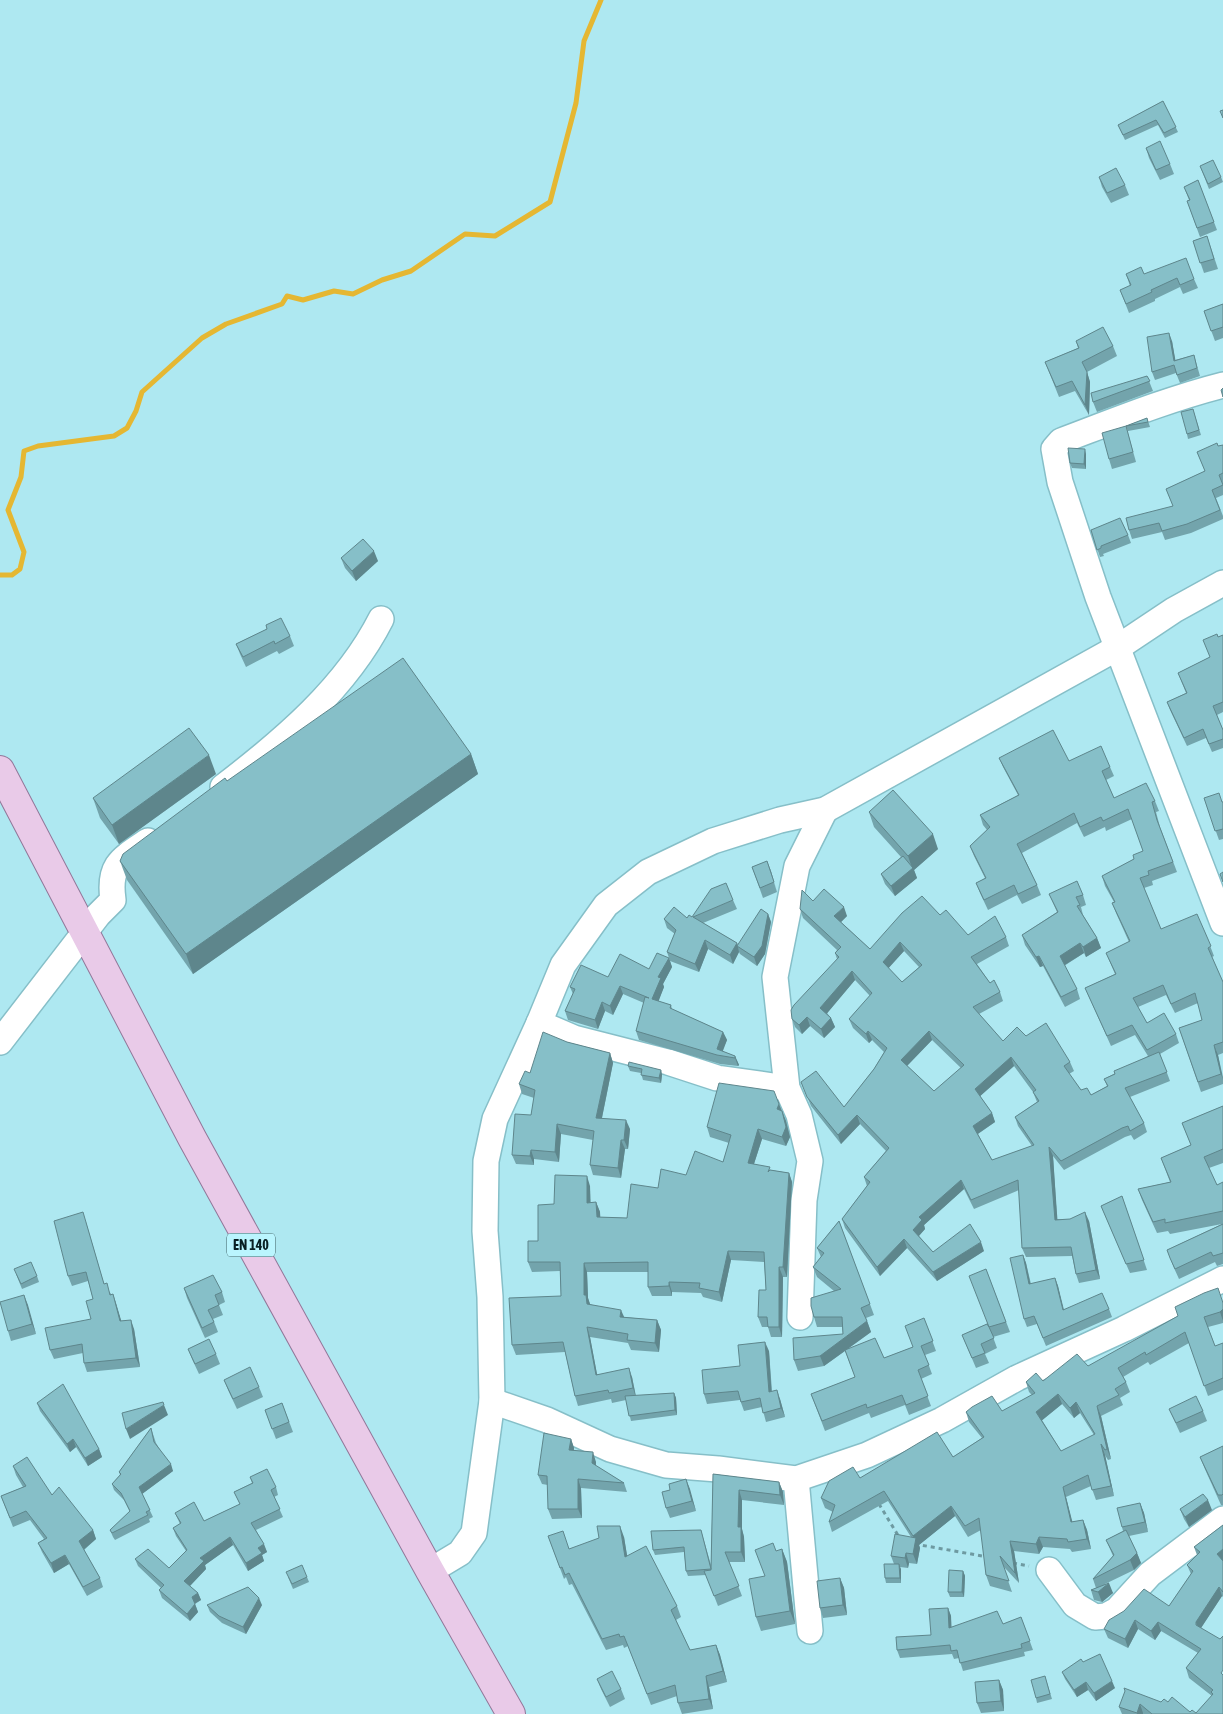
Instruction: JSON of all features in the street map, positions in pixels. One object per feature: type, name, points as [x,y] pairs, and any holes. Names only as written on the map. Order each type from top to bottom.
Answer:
[{"type":"main road","name":"EN 140","points":[[0,770],[192,1138],[430,1571],[511,1714]]},
{"type":"street","points":[[1223,385],[1196,392],[1061,441],[1054,449],[1060,482],[1098,597],[1223,923]]},
{"type":"street","points":[[430,1571],[460,1552],[474,1533],[492,1401],[490,1297],[485,1230],[486,1160],[495,1119],[563,965],[606,905],[648,872],[713,841],[780,820],[826,810],[1117,648],[1174,610],[1223,583]]},
{"type":"street","points":[[205,800],[298,726],[368,645],[381,619]]},
{"type":"street","points":[[800,1317],[804,1200],[810,1161],[800,1115],[787,1088],[775,977],[797,866],[826,810]]},
{"type":"street","points":[[0,1042],[98,915],[114,900],[111,882],[118,862],[167,828]]},
{"type":"street","points":[[539,1023],[574,1038],[668,1062],[717,1078],[787,1088]]},
{"type":"street","points":[[492,1401],[547,1420],[610,1449],[666,1466],[718,1469],[796,1479],[867,1455],[942,1420],[1017,1378],[1124,1329],[1223,1279]]},
{"type":"street","points":[[796,1479],[810,1631]]},
{"type":"street","points":[[1049,1570],[1075,1604],[1095,1617],[1106,1616],[1117,1610],[1150,1574],[1223,1519]]},
{"type":"path","points":[[875,1497],[893,1530],[902,1540]]},
{"type":"path","points":[[909,1542],[924,1547],[994,1559]]},
{"type":"path","points":[[1010,1563],[1049,1570]]},
{"type":"building","points":[[1163,101],[1176,127],[1164,133],[1156,120],[1123,135],[1118,125]]},
{"type":"building","points":[[1160,141],[1170,164],[1156,170],[1146,148]]},
{"type":"building","points":[[1213,160],[1221,177],[1208,184],[1200,166]]},
{"type":"building","points":[[1116,168],[1125,185],[1107,193],[1099,177]]},
{"type":"building","points":[[1198,180],[1214,222],[1197,228],[1187,201],[1190,200],[1184,187]]},
{"type":"building","points":[[1207,236],[1214,259],[1200,263],[1193,241]]},
{"type":"building","points":[[1186,258],[1194,279],[1180,285],[1177,278],[1126,304],[1120,290],[1131,285],[1126,274],[1141,267],[1144,274]]},
{"type":"building","points":[[1223,304],[1223,327],[1211,331],[1204,311]]},
{"type":"building","points":[[1103,327],[1113,346],[1082,362],[1087,372],[1085,405],[1072,381],[1056,387],[1045,362],[1079,348],[1076,341]]},
{"type":"building","points":[[1169,333],[1174,361],[1194,355],[1197,368],[1177,375],[1174,365],[1152,372],[1147,337]]},
{"type":"building","points":[[1147,376],[1150,381],[1093,402],[1091,393]]},
{"type":"building","points":[[1193,409],[1199,430],[1187,434],[1181,412]]},
{"type":"building","points":[[1147,418],[1148,422],[1126,426]]},
{"type":"building","points":[[1126,426],[1133,452],[1109,459],[1102,433]]},
{"type":"building","points":[[1217,443],[1218,446],[1223,445],[1223,473],[1219,475],[1223,485],[1212,490],[1220,510],[1187,524],[1162,531],[1159,523],[1129,530],[1126,518],[1173,506],[1166,489],[1205,471],[1197,452]]},
{"type":"building","points":[[1068,448],[1085,449],[1084,464],[1070,463]]},
{"type":"building","points":[[1120,518],[1128,535],[1101,546],[1097,550],[1091,530]]},
{"type":"building","points":[[363,539],[374,551],[352,571],[341,558]]},
{"type":"building","points":[[281,618],[290,636],[275,644],[274,641],[243,657],[236,644],[267,629],[266,625]]},
{"type":"building","points":[[1217,634],[1218,637],[1223,635],[1223,702],[1213,706],[1223,730],[1223,739],[1209,744],[1203,729],[1184,738],[1167,702],[1187,693],[1178,673],[1210,657],[1203,640]]},
{"type":"building","points":[[403,658],[471,754],[186,954],[120,861],[123,854],[225,778],[227,781]]},
{"type":"building","points":[[189,728],[209,755],[112,825],[93,798]]},
{"type":"building","points":[[1053,730],[1069,761],[1101,746],[1110,767],[1102,771],[1114,798],[1146,783],[1155,801],[1152,802],[1157,820],[1173,862],[1148,871],[1149,875],[1140,878],[1161,929],[1197,914],[1211,946],[1208,948],[1223,982],[1223,1042],[1214,1045],[1221,1074],[1198,1082],[1179,1028],[1202,1020],[1195,993],[1171,1004],[1163,985],[1133,998],[1147,1023],[1164,1013],[1176,1034],[1147,1050],[1132,1025],[1107,1036],[1085,988],[1116,974],[1106,953],[1130,941],[1112,903],[1115,902],[1102,876],[1134,859],[1133,855],[1143,851],[1128,809],[1103,821],[1101,817],[1080,827],[1074,813],[1017,844],[1037,885],[1018,894],[1014,885],[984,900],[976,883],[986,878],[970,846],[990,827],[980,815],[1019,795],[999,758]]},
{"type":"building","points":[[893,790],[933,834],[908,856],[869,812]]},
{"type":"building","points":[[1219,793],[1223,802],[1223,829],[1215,831],[1204,798]]},
{"type":"building","points":[[903,856],[913,868],[891,886],[881,874]]},
{"type":"building","points":[[767,861],[774,882],[760,888],[752,867]]},
{"type":"building","points":[[1077,881],[1083,895],[1076,897],[1080,905],[1077,906],[1097,938],[1083,947],[1080,943],[1060,956],[1077,989],[1061,997],[1039,956],[1036,957],[1022,935],[1058,912],[1049,894]]},
{"type":"building","points":[[726,883],[733,900],[693,917],[737,943],[730,955],[705,940],[695,964],[667,952],[676,930],[664,919],[674,907],[687,918],[689,915],[692,917],[711,889]]},
{"type":"building","points":[[824,889],[844,907],[834,916],[870,949],[902,913],[922,896],[940,915],[946,910],[968,935],[995,916],[1006,937],[971,957],[990,983],[994,980],[1000,992],[973,1007],[1003,1041],[1017,1027],[1026,1036],[1046,1023],[1070,1062],[1064,1066],[1081,1090],[1087,1088],[1091,1095],[1108,1086],[1104,1079],[1115,1074],[1114,1071],[1159,1052],[1167,1072],[1125,1088],[1144,1123],[1130,1131],[1128,1126],[1122,1128],[1061,1161],[1049,1147],[1055,1220],[1070,1219],[1085,1212],[1096,1270],[1076,1274],[1071,1247],[1022,1248],[1018,1180],[971,1200],[961,1180],[919,1217],[922,1220],[913,1230],[933,1252],[970,1224],[981,1242],[933,1272],[904,1239],[877,1267],[842,1219],[870,1182],[864,1177],[889,1148],[857,1115],[838,1135],[807,1097],[801,1082],[816,1071],[844,1107],[874,1069],[887,1048],[868,1031],[866,1034],[849,1019],[872,993],[852,971],[820,1008],[831,1018],[821,1029],[807,1017],[799,1025],[792,1019],[791,1010],[794,1005],[839,957],[835,953],[841,947],[800,909],[802,890],[813,901]],"holes":[[[900,942],[922,965],[902,982],[883,962]],[[929,1031],[964,1065],[934,1091],[901,1060]],[[1011,1057],[1036,1090],[1033,1092],[1039,1101],[1015,1117],[1034,1145],[992,1160],[973,1126],[992,1113],[975,1089]]]},
{"type":"building","points":[[761,909],[768,914],[762,946],[754,957],[737,946]]},
{"type":"building","points":[[657,953],[669,958],[658,977],[661,978],[652,999],[671,1005],[670,1008],[723,1032],[717,1049],[735,1056],[735,1058],[717,1055],[636,1031],[645,997],[649,998],[620,986],[610,1006],[602,1002],[595,1020],[565,1011],[575,989],[570,987],[581,965],[608,977],[620,954],[649,969]]},
{"type":"building","points":[[543,1032],[567,1042],[610,1053],[596,1118],[626,1120],[624,1140],[621,1140],[618,1168],[590,1165],[594,1131],[557,1124],[555,1152],[531,1150],[530,1156],[512,1155],[515,1114],[531,1115],[535,1090],[519,1084],[525,1071],[530,1073]]},
{"type":"building","points":[[629,1062],[661,1070],[659,1078],[641,1075],[642,1069],[628,1066]]},
{"type":"building","points":[[719,1083],[774,1091],[779,1104],[777,1109],[782,1111],[786,1127],[782,1137],[758,1129],[748,1163],[770,1167],[768,1172],[770,1170],[789,1173],[783,1267],[779,1267],[779,1327],[768,1327],[767,1317],[758,1317],[759,1290],[766,1290],[764,1252],[728,1251],[719,1292],[699,1288],[700,1283],[669,1282],[669,1286],[648,1287],[648,1262],[584,1263],[584,1295],[586,1295],[587,1304],[621,1310],[620,1317],[657,1320],[655,1343],[627,1340],[628,1334],[587,1327],[596,1375],[629,1368],[633,1388],[609,1393],[608,1390],[575,1396],[563,1342],[512,1345],[509,1298],[561,1296],[560,1262],[528,1262],[528,1241],[538,1241],[538,1205],[554,1204],[555,1175],[587,1176],[587,1203],[596,1202],[597,1217],[627,1218],[631,1184],[658,1188],[661,1169],[686,1175],[695,1151],[723,1162],[731,1135],[707,1127]]},
{"type":"building","points":[[1223,1106],[1223,1149],[1204,1157],[1217,1185],[1223,1182],[1223,1211],[1165,1223],[1165,1219],[1153,1222],[1138,1189],[1171,1182],[1161,1158],[1191,1145],[1182,1123]]},
{"type":"building","points":[[1122,1196],[1144,1260],[1126,1264],[1101,1206]]},
{"type":"building","points":[[83,1212],[104,1284],[107,1283],[110,1295],[113,1294],[120,1321],[131,1320],[136,1358],[84,1363],[82,1344],[50,1350],[45,1328],[91,1319],[86,1301],[93,1299],[86,1272],[68,1276],[54,1221]]},
{"type":"building","points":[[839,1221],[870,1304],[861,1308],[867,1321],[820,1356],[794,1360],[793,1338],[843,1334],[842,1317],[814,1317],[811,1306],[811,1298],[841,1289],[813,1267],[824,1253],[817,1248]]},
{"type":"building","points":[[1223,1224],[1223,1253],[1213,1256],[1211,1252],[1175,1269],[1167,1250]]},
{"type":"building","points":[[1023,1255],[1029,1284],[1055,1278],[1063,1310],[1102,1293],[1109,1309],[1043,1338],[1034,1316],[1024,1319],[1010,1258]]},
{"type":"building","points":[[31,1262],[37,1276],[21,1284],[14,1269]]},
{"type":"building","points":[[986,1269],[1006,1322],[989,1327],[969,1276]]},
{"type":"building","points":[[213,1275],[222,1292],[215,1295],[219,1305],[208,1310],[214,1322],[202,1328],[184,1288]]},
{"type":"building","points":[[1218,1288],[1223,1303],[1223,1309],[1220,1312],[1204,1317],[1215,1346],[1223,1343],[1223,1378],[1204,1386],[1185,1332],[1146,1355],[1145,1352],[1118,1368],[1126,1382],[1115,1389],[1119,1395],[1097,1406],[1107,1449],[1105,1450],[1101,1444],[1111,1486],[1092,1490],[1088,1475],[1063,1487],[1071,1522],[1083,1520],[1087,1539],[1068,1542],[1067,1539],[1039,1537],[1036,1544],[1010,1541],[1015,1573],[1000,1556],[1009,1581],[986,1575],[979,1518],[965,1526],[951,1506],[913,1536],[884,1491],[829,1522],[835,1505],[821,1498],[829,1481],[853,1467],[860,1478],[937,1432],[953,1457],[984,1437],[966,1412],[972,1407],[992,1396],[1002,1411],[1035,1393],[1026,1382],[1036,1373],[1043,1381],[1077,1354],[1088,1366],[1178,1316],[1175,1307]],"holes":[[[1058,1394],[1070,1408],[1076,1402],[1095,1434],[1061,1451],[1036,1412]]]},
{"type":"building","points":[[24,1295],[32,1324],[8,1331],[0,1302]]},
{"type":"building","points":[[924,1318],[933,1341],[921,1346],[929,1365],[918,1370],[928,1396],[906,1405],[902,1395],[867,1408],[866,1404],[822,1421],[811,1394],[855,1377],[845,1350],[875,1338],[884,1358],[913,1347],[905,1326]]},
{"type":"building","points":[[987,1324],[994,1338],[981,1344],[985,1353],[972,1358],[962,1335]]},
{"type":"building","points":[[209,1339],[216,1354],[195,1364],[188,1349]]},
{"type":"building","points":[[765,1342],[769,1392],[777,1390],[781,1408],[763,1413],[760,1398],[741,1402],[738,1391],[704,1394],[702,1370],[740,1366],[738,1345]]},
{"type":"building","points":[[250,1367],[259,1387],[233,1399],[224,1380]]},
{"type":"building","points":[[63,1384],[99,1449],[85,1458],[73,1439],[67,1444],[37,1403]]},
{"type":"building","points":[[674,1393],[675,1410],[629,1416],[625,1396]]},
{"type":"building","points":[[1196,1396],[1203,1411],[1176,1423],[1169,1409]]},
{"type":"building","points":[[163,1402],[164,1405],[126,1429],[122,1413]]},
{"type":"building","points":[[282,1403],[289,1422],[272,1429],[265,1410]]},
{"type":"building","points":[[151,1428],[154,1442],[171,1464],[139,1487],[150,1510],[146,1512],[148,1515],[112,1533],[110,1530],[130,1511],[121,1493],[112,1484],[121,1474],[119,1472]]},
{"type":"building","points":[[544,1433],[571,1439],[569,1450],[593,1452],[592,1463],[624,1483],[578,1479],[578,1509],[548,1509],[547,1476],[538,1475]]},
{"type":"building","points":[[1223,1446],[1223,1494],[1218,1495],[1200,1457]]},
{"type":"building","points":[[27,1457],[52,1495],[59,1487],[93,1530],[79,1541],[100,1578],[83,1587],[65,1555],[51,1563],[38,1543],[47,1538],[26,1511],[10,1518],[1,1496],[26,1486],[13,1466]]},
{"type":"building","points":[[267,1469],[276,1487],[271,1490],[280,1509],[251,1523],[264,1544],[258,1548],[262,1553],[246,1563],[230,1537],[200,1558],[204,1561],[184,1581],[198,1593],[192,1597],[195,1604],[187,1614],[159,1590],[164,1585],[135,1559],[148,1549],[169,1568],[187,1550],[173,1528],[181,1523],[175,1513],[194,1502],[204,1521],[240,1504],[234,1492],[253,1483],[250,1477]]},
{"type":"building","points":[[713,1474],[779,1482],[780,1495],[739,1490],[738,1527],[741,1527],[741,1552],[725,1552],[739,1586],[714,1596],[704,1571],[711,1570]]},
{"type":"building","points":[[686,1479],[692,1501],[666,1508],[662,1492],[670,1490],[669,1484]]},
{"type":"building","points":[[1203,1494],[1208,1500],[1185,1517],[1180,1509]]},
{"type":"building","points":[[1140,1503],[1145,1522],[1122,1527],[1117,1508]]},
{"type":"building","points":[[1223,1525],[1223,1549],[1217,1554],[1223,1561],[1223,1592],[1219,1587],[1196,1622],[1196,1625],[1220,1639],[1223,1636],[1223,1670],[1221,1673],[1223,1675],[1223,1714],[1152,1714],[1140,1704],[1137,1713],[1119,1707],[1125,1691],[1124,1688],[1161,1702],[1164,1699],[1168,1702],[1172,1697],[1190,1712],[1192,1710],[1196,1713],[1213,1694],[1211,1692],[1213,1690],[1186,1668],[1201,1649],[1158,1622],[1151,1631],[1135,1620],[1125,1639],[1104,1629],[1109,1620],[1124,1611],[1144,1589],[1169,1606],[1193,1571],[1187,1565],[1200,1552],[1194,1547]]},
{"type":"building","points":[[597,1526],[620,1526],[625,1557],[646,1546],[677,1606],[671,1610],[690,1650],[716,1645],[723,1671],[706,1676],[709,1699],[678,1703],[675,1685],[647,1694],[624,1636],[620,1637],[619,1634],[602,1639],[569,1573],[565,1575],[562,1567],[560,1568],[548,1536],[563,1531],[569,1549],[599,1538]]},
{"type":"building","points":[[701,1530],[711,1569],[686,1571],[684,1547],[653,1550],[651,1531]]},
{"type":"building","points":[[1126,1530],[1137,1553],[1130,1560],[1093,1579],[1114,1555],[1106,1540]]},
{"type":"building","points":[[895,1534],[916,1538],[913,1554],[906,1553],[905,1558],[891,1556]]},
{"type":"building","points":[[773,1543],[776,1551],[782,1549],[790,1611],[756,1617],[749,1579],[765,1576],[755,1550]]},
{"type":"building","points":[[884,1564],[899,1564],[900,1578],[885,1578]]},
{"type":"building","points":[[302,1565],[307,1577],[292,1584],[286,1572]]},
{"type":"building","points":[[949,1570],[963,1571],[962,1592],[948,1592]]},
{"type":"building","points":[[840,1578],[843,1605],[820,1608],[817,1581]]},
{"type":"building","points":[[1109,1583],[1098,1592],[1091,1590]]},
{"type":"building","points":[[248,1587],[259,1598],[243,1627],[219,1616],[207,1605]]},
{"type":"building","points":[[948,1608],[949,1628],[997,1611],[1003,1624],[1021,1617],[1030,1641],[1021,1644],[1022,1648],[960,1663],[957,1650],[951,1651],[950,1645],[897,1650],[896,1637],[931,1635],[929,1609]]},
{"type":"building","points":[[1100,1654],[1112,1681],[1094,1693],[1086,1682],[1074,1690],[1062,1672],[1081,1659],[1083,1662]]},
{"type":"building","points":[[612,1671],[621,1689],[606,1697],[597,1679]]},
{"type":"building","points":[[1045,1676],[1050,1694],[1036,1698],[1031,1680]]},
{"type":"building","points":[[999,1680],[1001,1701],[977,1703],[975,1682]]},
{"type":"waterway","points":[[0,575],[12,575],[20,569],[24,552],[8,510],[21,477],[24,451],[38,446],[114,436],[127,428],[136,411],[142,392],[202,338],[226,324],[282,304],[287,296],[303,300],[334,291],[353,294],[382,280],[411,271],[465,234],[495,236],[550,202],[576,103],[584,41],[601,0]]}]
